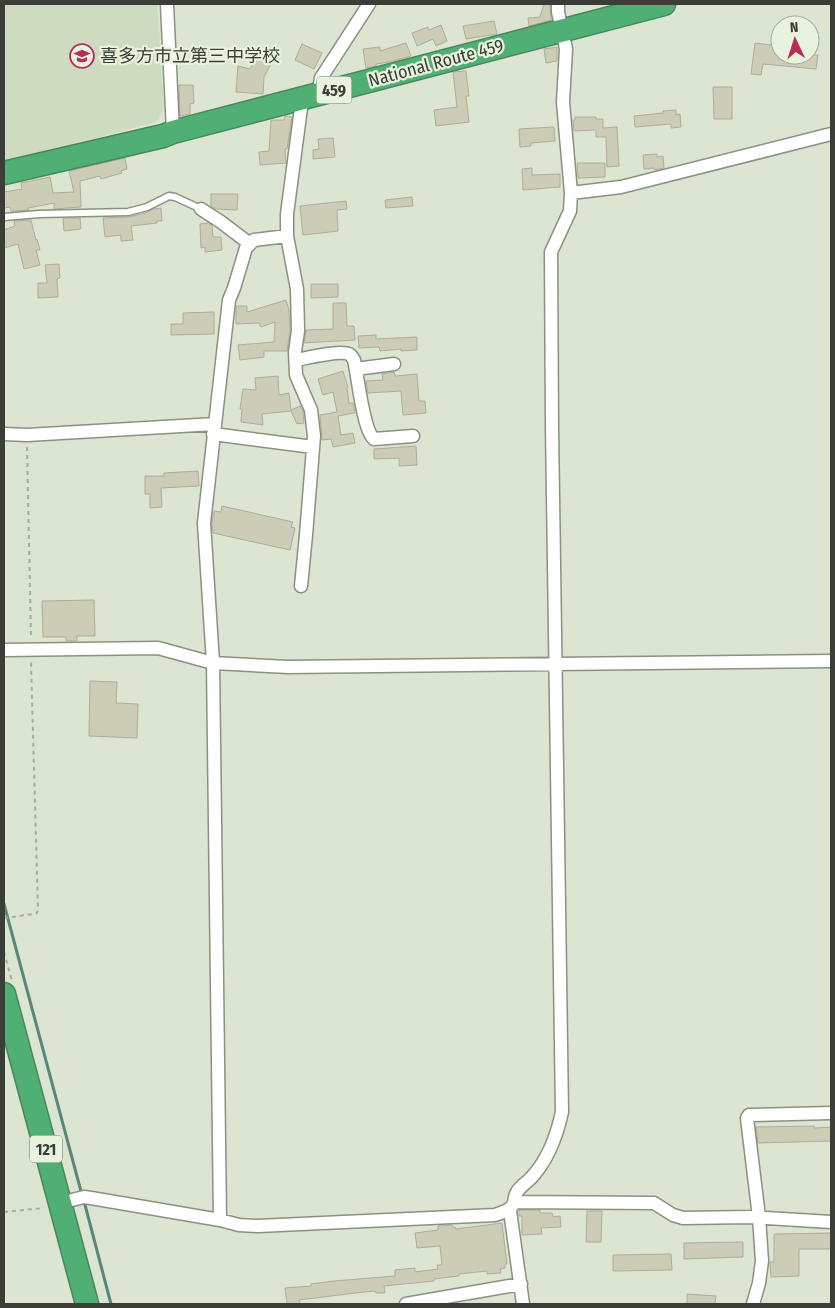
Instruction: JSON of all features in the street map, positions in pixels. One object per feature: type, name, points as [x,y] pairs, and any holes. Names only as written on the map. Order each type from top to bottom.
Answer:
[{"type":"highway","name":"National Route 459","points":[[4,173],[163,136],[664,4]]},
{"type":"highway","name":"121","points":[[4,994],[87,1304]]},
{"type":"street","points":[[167,4],[173,132]]},
{"type":"street","points":[[300,586],[314,436],[310,410],[296,375],[297,289],[287,236],[287,214],[300,115],[321,78],[369,4]]},
{"type":"street","points":[[523,1304],[510,1212],[511,1206],[517,1192],[532,1178],[550,1149],[562,1112],[551,252],[570,211],[571,193],[563,102],[566,49],[561,30],[558,4]]},
{"type":"street","points":[[571,193],[621,187],[831,134]]},
{"type":"street","points":[[201,209],[222,222],[250,244]]},
{"type":"street","points":[[220,1220],[213,663],[204,523],[229,300],[246,248],[254,240],[287,236]]},
{"type":"street","points":[[296,360],[340,353],[352,356],[361,402],[371,437],[374,439],[412,436]]},
{"type":"street","points":[[356,369],[394,364]]},
{"type":"street","points":[[4,434],[27,435],[214,429],[313,447]]},
{"type":"street","points":[[4,650],[158,648],[213,663],[288,667],[831,661]]},
{"type":"street","points":[[753,1304],[762,1261],[759,1217],[747,1118],[749,1115],[831,1113]]},
{"type":"street","points":[[60,1203],[84,1197],[220,1220],[239,1225],[258,1226],[495,1215],[511,1206],[654,1203],[673,1215],[683,1218],[759,1217],[831,1222]]},
{"type":"street","points":[[406,1304],[521,1284]]},
{"type":"lane","points":[[4,216],[48,213],[128,212],[147,207],[169,196],[201,209]]},
{"type":"path","points":[[4,918],[34,914],[38,910],[27,435]]},
{"type":"path","points":[[4,1212],[49,1208],[60,1203]]},
{"type":"shaded area","name":"喜多方市立第三中学校","points":[[4,4],[157,4],[164,107],[156,122],[4,162]]},
{"type":"building","points":[[544,4],[550,4],[551,20],[529,26],[528,18],[540,17]]},
{"type":"building","points":[[494,21],[497,34],[466,39],[463,26]]},
{"type":"building","points":[[441,25],[447,41],[436,46],[433,39],[417,46],[412,33],[428,27],[429,30]]},
{"type":"building","points":[[406,43],[411,56],[366,68],[363,49],[380,47],[380,51]]},
{"type":"building","points":[[755,43],[770,45],[770,65],[763,64],[761,75],[751,74]]},
{"type":"building","points":[[302,44],[322,53],[314,69],[295,60]]},
{"type":"building","points":[[557,47],[557,61],[546,63],[544,49]]},
{"type":"building","points":[[257,55],[272,62],[264,77],[263,94],[236,92],[238,66],[250,69]]},
{"type":"building","points":[[774,65],[817,65],[816,69]]},
{"type":"building","points":[[466,71],[469,96],[466,96],[469,122],[436,126],[434,110],[457,107],[453,72]]},
{"type":"building","points":[[179,85],[193,85],[194,103],[190,104],[190,114],[180,116]]},
{"type":"building","points":[[713,87],[732,87],[732,119],[714,119]]},
{"type":"building","points":[[676,110],[676,115],[680,114],[681,127],[671,128],[671,124],[635,127],[634,116]]},
{"type":"building","points":[[285,116],[292,117],[287,149],[285,149],[286,163],[260,165],[259,152],[269,151],[271,120],[284,120]]},
{"type":"building","points":[[575,117],[596,117],[596,119],[603,119],[603,128],[617,127],[619,166],[607,167],[606,137],[596,137],[596,130],[574,131],[573,120],[575,120]]},
{"type":"building","points":[[554,127],[555,141],[531,143],[531,146],[520,147],[519,129]]},
{"type":"building","points":[[333,138],[335,157],[313,159],[313,150],[319,149],[318,139]]},
{"type":"building","points":[[657,154],[657,157],[663,156],[664,168],[644,169],[643,155]]},
{"type":"building","points":[[125,158],[127,169],[121,171],[122,173],[101,179],[100,176],[80,181],[81,207],[54,209],[54,203],[28,208],[29,210],[11,211],[10,207],[4,208],[4,192],[22,189],[21,183],[50,177],[53,193],[74,192],[69,171]]},
{"type":"building","points":[[577,163],[605,163],[605,177],[578,178]]},
{"type":"building","points":[[532,168],[532,175],[560,174],[560,187],[523,190],[522,169]]},
{"type":"building","points":[[211,194],[238,194],[237,210],[217,209],[211,206]]},
{"type":"building","points":[[412,197],[413,206],[386,208],[385,200]]},
{"type":"building","points":[[346,201],[347,209],[337,210],[338,231],[303,235],[300,206]]},
{"type":"building","points":[[161,208],[162,221],[131,226],[133,240],[121,241],[121,235],[105,237],[103,218],[129,217]]},
{"type":"building","points":[[63,218],[80,218],[81,229],[64,231]]},
{"type":"building","points":[[31,220],[40,250],[36,250],[40,265],[24,269],[18,244],[4,248],[4,230],[15,226],[14,221]]},
{"type":"building","points":[[208,223],[212,226],[213,237],[221,237],[222,250],[205,252],[205,247],[201,248],[200,224]]},
{"type":"building","points":[[59,264],[60,278],[57,279],[58,297],[38,298],[38,283],[47,283],[45,265]]},
{"type":"building","points":[[311,284],[338,284],[338,297],[311,298]]},
{"type":"building","points":[[286,300],[289,310],[290,331],[287,351],[264,351],[264,357],[240,360],[238,345],[274,342],[275,322],[261,327],[259,323],[236,324],[236,306],[247,306],[247,312]]},
{"type":"building","points":[[333,303],[346,303],[347,326],[354,326],[355,340],[304,343],[306,330],[333,329]]},
{"type":"building","points":[[214,312],[214,334],[171,335],[171,324],[183,324],[183,313]]},
{"type":"building","points":[[376,335],[376,339],[417,337],[417,350],[380,351],[379,347],[359,348],[358,336]]},
{"type":"building","points":[[343,371],[348,387],[349,403],[353,403],[355,413],[338,416],[341,435],[353,433],[355,443],[333,447],[331,439],[322,440],[320,415],[337,412],[333,392],[323,395],[318,379]]},
{"type":"building","points":[[394,372],[395,376],[417,374],[419,401],[425,401],[426,413],[403,415],[401,391],[368,393],[366,381],[383,380],[382,374]]},
{"type":"building","points":[[278,376],[279,395],[289,393],[291,410],[300,406],[303,412],[304,423],[297,424],[291,411],[262,414],[263,425],[241,422],[242,409],[240,409],[243,389],[256,390],[255,378]]},
{"type":"building","points":[[416,446],[417,465],[399,466],[399,458],[374,459],[374,449]]},
{"type":"building","points":[[198,471],[199,486],[161,488],[162,507],[150,508],[150,494],[145,494],[145,476],[164,476],[164,473]]},
{"type":"building","points":[[222,506],[293,522],[291,527],[295,528],[290,550],[213,533],[214,511],[221,512]]},
{"type":"building","points":[[94,600],[95,636],[77,636],[77,641],[66,641],[66,637],[43,637],[42,601]]},
{"type":"building","points":[[90,681],[117,682],[116,703],[138,704],[137,738],[89,736]]},
{"type":"building","points":[[814,1126],[814,1128],[831,1127],[831,1141],[758,1143],[756,1127]]},
{"type":"building","points":[[519,1210],[540,1210],[540,1213],[552,1213],[553,1217],[560,1216],[561,1227],[541,1228],[542,1234],[522,1235],[522,1216],[519,1216]]},
{"type":"building","points":[[587,1211],[602,1211],[601,1242],[586,1242]]},
{"type":"building","points":[[502,1223],[507,1264],[505,1264],[505,1268],[500,1269],[501,1273],[487,1274],[487,1271],[459,1274],[459,1276],[434,1279],[434,1281],[384,1286],[385,1293],[376,1293],[375,1291],[355,1293],[299,1300],[300,1304],[287,1304],[285,1288],[311,1286],[311,1284],[334,1281],[395,1276],[395,1270],[415,1268],[415,1272],[438,1269],[437,1265],[442,1265],[440,1246],[417,1248],[415,1233],[438,1230],[438,1226],[452,1225],[456,1229]]},
{"type":"building","points":[[831,1233],[831,1249],[799,1249],[799,1276],[771,1277],[770,1262],[774,1262],[774,1234]]},
{"type":"building","points":[[743,1242],[743,1257],[684,1259],[684,1243]]},
{"type":"building","points":[[671,1254],[672,1270],[613,1271],[613,1255]]},
{"type":"building","points":[[687,1294],[716,1296],[715,1304],[687,1304]]},
{"type":"waterway","points":[[4,904],[82,1195]]},
{"type":"waterway","points":[[84,1201],[111,1304]]},
{"type":"place","name":"喜多方市立第三中学校","points":[[82,56]]}]
